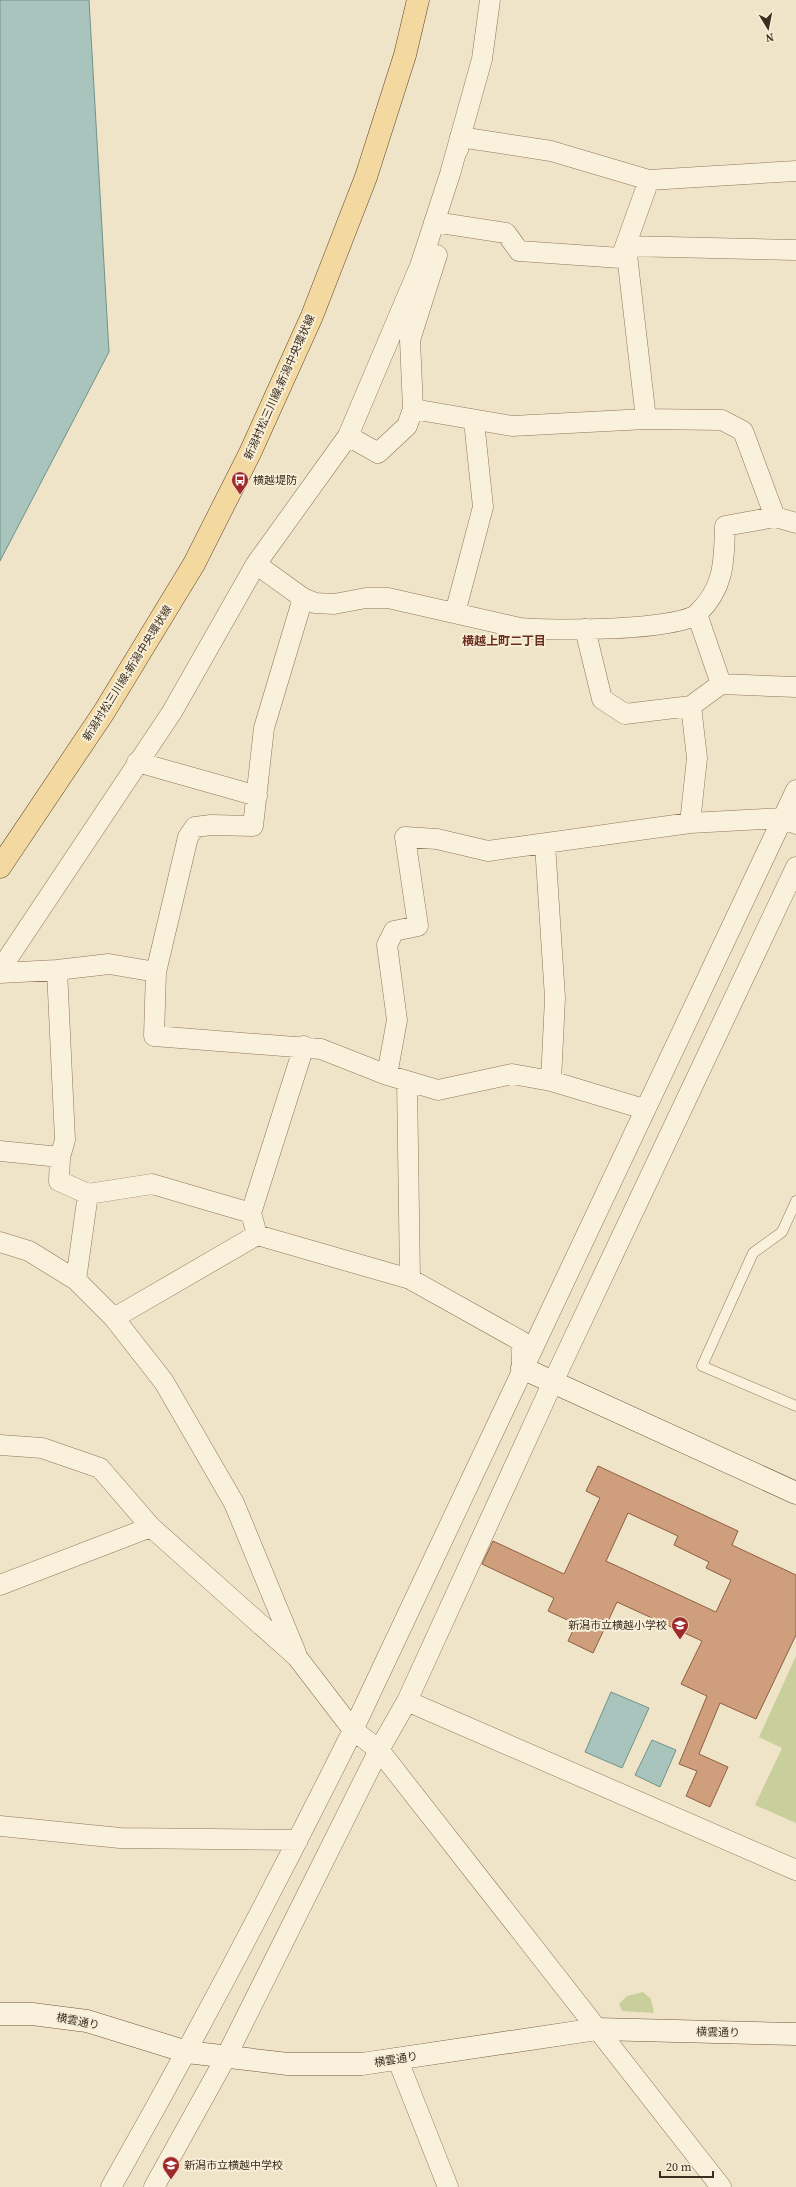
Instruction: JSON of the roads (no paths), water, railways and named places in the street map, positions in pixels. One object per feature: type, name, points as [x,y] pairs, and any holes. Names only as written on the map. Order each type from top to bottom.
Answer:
[{"type":"main road","name":"新潟村松三川線;新潟中央環状線","points":[[0,867],[104,712],[194,564],[250,453],[312,316],[366,177],[404,55],[418,0]]},
{"type":"main road","points":[[522,1368],[552,1384],[796,1493]]},
{"type":"main road","name":"横雲通り","points":[[0,2014],[32,2014],[87,2021],[187,2052],[288,2064],[355,2064],[597,2029],[796,2034]]},
{"type":"street","points":[[348,436],[378,453],[407,426],[413,409],[410,340],[460,137],[482,59],[490,0]]},
{"type":"street","points":[[460,137],[551,151],[649,180],[796,172]]},
{"type":"street","points":[[440,223],[506,233],[519,251],[621,258],[649,180]]},
{"type":"street","points":[[0,972],[137,762],[172,712],[256,564],[348,436],[420,266],[440,223]]},
{"type":"street","points":[[626,246],[796,250]]},
{"type":"street","points":[[626,246],[646,419]]},
{"type":"street","points":[[413,409],[474,421],[512,426],[646,419],[722,420],[743,431],[774,517]]},
{"type":"street","points":[[455,613],[483,507],[474,421]]},
{"type":"street","points":[[256,564],[303,598],[315,603],[334,604],[366,598],[388,598],[520,628],[621,628],[679,621],[697,614],[710,599],[721,578],[724,558],[725,526],[774,517],[796,523]]},
{"type":"street","points":[[303,598],[264,728],[253,826],[211,825],[195,827],[188,837],[156,972],[154,1036],[304,1046],[321,1049],[387,1075],[438,1090],[512,1074],[551,1082],[644,1109]]},
{"type":"street","points":[[697,614],[721,684]]},
{"type":"street","points":[[585,629],[602,699],[625,714],[691,706],[721,684],[796,687]]},
{"type":"street","points":[[690,823],[697,758],[691,706]]},
{"type":"street","points":[[137,762],[257,796]]},
{"type":"street","points":[[111,2187],[187,2052],[298,1840],[353,1730],[644,1109],[669,1063],[702,987],[789,821],[796,790]]},
{"type":"street","points":[[387,1075],[397,1020],[387,944],[394,930],[418,926],[404,837],[437,839],[488,851],[690,823],[789,821]]},
{"type":"street","points":[[545,844],[555,998],[551,1082]]},
{"type":"street","points":[[154,2187],[226,2057],[379,1750],[406,1701],[552,1384],[796,867]]},
{"type":"street","points":[[0,972],[57,970],[109,964],[156,972]]},
{"type":"street","points":[[57,970],[64,1140],[60,1157],[59,1181],[88,1194],[152,1184],[251,1213]]},
{"type":"street","points":[[257,1235],[251,1213],[304,1046]]},
{"type":"street","points":[[407,1081],[410,1279]]},
{"type":"street","points":[[0,1151],[60,1157]]},
{"type":"street","points":[[76,1280],[88,1194]]},
{"type":"street","points":[[114,1318],[257,1235],[410,1279],[521,1341],[522,1368]]},
{"type":"street","points":[[0,1242],[29,1251],[76,1280],[114,1318],[164,1382],[234,1503],[297,1657]]},
{"type":"street","points":[[0,1445],[42,1448],[100,1468],[151,1527],[297,1657],[353,1730],[379,1750],[721,2187]]},
{"type":"street","points":[[0,1585],[151,1527]]},
{"type":"street","points":[[406,1701],[796,1870]]},
{"type":"street","points":[[0,1826],[120,1838],[298,1840]]},
{"type":"street","points":[[397,2058],[448,2187]]},
{"type":"lane","points":[[796,1201],[782,1232],[753,1253],[702,1366],[796,1406]]},
{"type":"water","points":[[0,0],[89,0],[109,352],[0,561]]},
{"type":"water","points":[[611,1692],[649,1708],[622,1768],[585,1752]]},
{"type":"water","points":[[652,1740],[676,1750],[660,1787],[635,1775]]},
{"type":"place","name":"横越堤防","points":[[240,495]]},
{"type":"place","name":"新潟市立横越小学校","points":[[680,1640]]},
{"type":"place","name":"新潟市立横越中学校","points":[[171,2180]]},
{"type":"district","name":"横越上町二丁目","points":[[504,641]]}]
